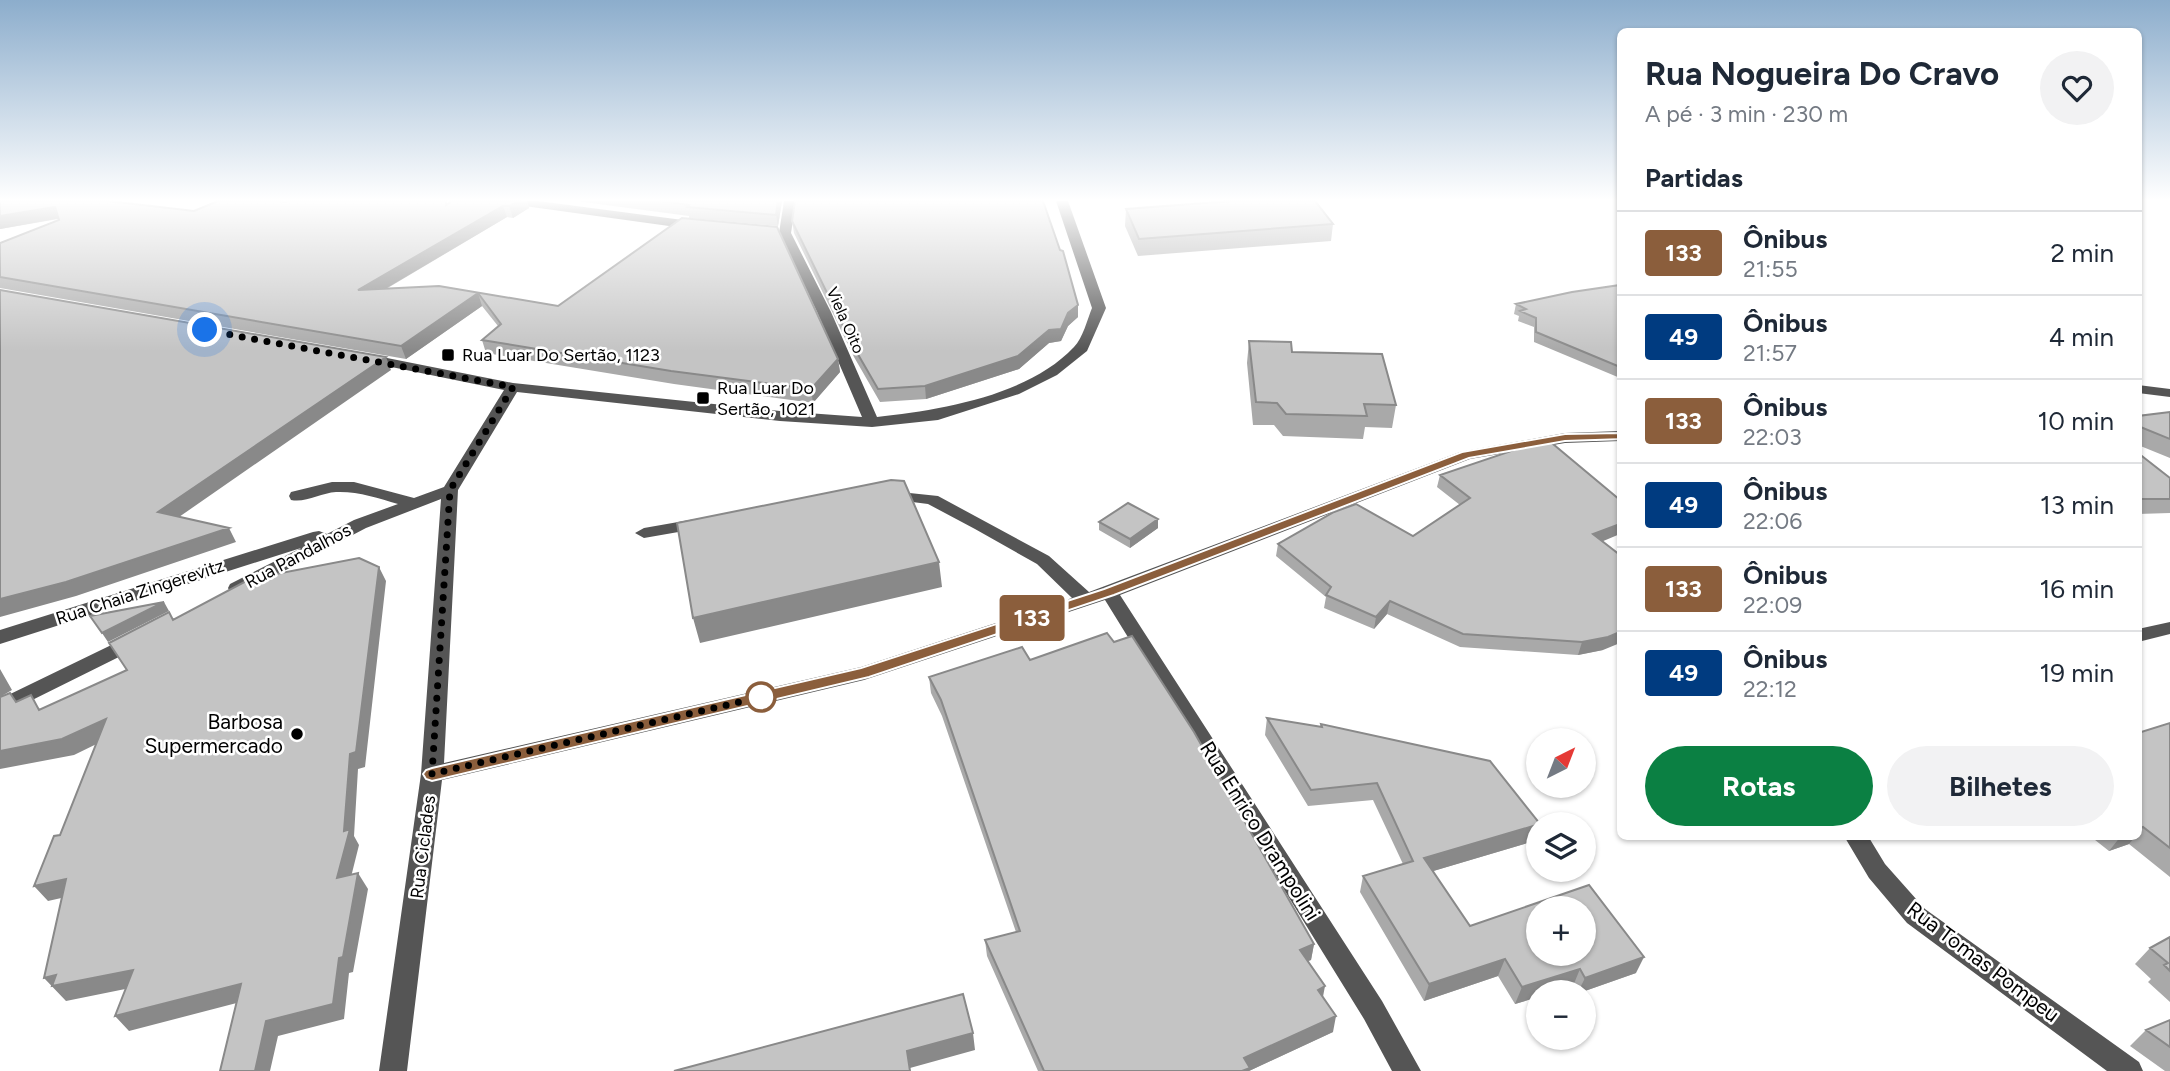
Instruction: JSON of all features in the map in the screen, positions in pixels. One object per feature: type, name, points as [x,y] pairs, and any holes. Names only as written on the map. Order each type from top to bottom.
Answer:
[{"type":"street","name":"Viela Oito","points":[[788,251],[824,312],[872,422]]},
{"type":"street","points":[[350,355],[513,387],[780,416],[872,422],[938,415],[1014,391],[1052,372],[1082,348],[1099,308],[1079,251]]},
{"type":"street","name":"Rua Ciclades","points":[[393,1071],[432,774],[450,490],[513,387]]},
{"type":"street","points":[[2142,390],[2170,393]]},
{"type":"street","points":[[432,774],[863,673],[1109,592],[1466,455],[1565,438],[1617,436]]},
{"type":"street","points":[[297,496],[332,487],[354,487],[415,503]]},
{"type":"street","name":"Rua Pandalhos","points":[[216,600],[360,524],[450,490]]},
{"type":"street","points":[[865,496],[907,495],[932,499],[1043,559],[1086,600]]},
{"type":"street","points":[[644,533],[713,521]]},
{"type":"street","name":"Rua Chaia Zingerevitz","points":[[0,637],[360,524]]},
{"type":"street","name":"Rua Enrico Drampolini","points":[[1109,592],[1373,1010],[1407,1071]]},
{"type":"street","points":[[2142,635],[2170,628]]},
{"type":"street","points":[[0,708],[147,634]]},
{"type":"street","name":"Rua Tomas Pompeu","points":[[1858,840],[1877,871],[1916,916],[2129,1071]]},
{"type":"building","points":[[0,251],[425,251],[358,290],[439,286],[558,306],[636,251],[788,251],[838,359],[811,389],[671,371],[482,340],[501,324],[478,293],[401,346],[0,277]]},
{"type":"building","points":[[807,251],[1063,251],[1078,305],[1068,313],[1061,329],[1049,330],[1018,356],[925,386],[878,389],[852,344]]},
{"type":"building","points":[[1617,285],[1617,366],[1536,332],[1536,318],[1520,311],[1526,309],[1516,304]]},
{"type":"building","points":[[0,290],[386,357],[158,512],[229,528],[66,582],[0,599]]},
{"type":"building","points":[[1249,341],[1291,342],[1292,352],[1382,354],[1396,405],[1364,404],[1367,416],[1286,414],[1277,403],[1256,402]]},
{"type":"building","points":[[2170,412],[2170,439],[2142,428],[2142,416]]},
{"type":"building","points":[[1547,439],[1617,497],[1617,525],[1593,534],[1617,553],[1617,633],[1582,642],[1463,634],[1390,601],[1376,617],[1326,595],[1331,587],[1278,544],[1334,512],[1356,504],[1413,536],[1470,498],[1440,475]]},
{"type":"building","points":[[2142,456],[2170,478],[2170,499],[2142,499]]},
{"type":"building","points":[[891,480],[904,481],[939,562],[693,618],[677,523]]},
{"type":"building","points":[[1128,503],[1158,519],[1130,539],[1099,522]]},
{"type":"building","points":[[359,558],[379,567],[356,752],[350,754],[344,831],[350,829],[337,878],[358,873],[343,957],[339,958],[333,1004],[266,1021],[255,1071],[220,1071],[241,984],[115,1016],[133,970],[52,986],[56,975],[44,978],[66,879],[34,886],[54,836],[60,835],[106,719],[62,739],[0,751],[0,697],[10,693],[16,702],[31,695],[39,710],[127,670],[109,643],[169,612],[173,620],[250,579]]},
{"type":"building","points":[[164,602],[102,633],[90,616]]},
{"type":"building","points":[[1107,633],[1114,642],[1132,636],[1194,732],[1314,944],[1300,950],[1325,986],[1318,990],[1336,1016],[1244,1058],[1250,1068],[1242,1071],[1044,1071],[985,940],[1020,931],[941,700],[929,677],[1022,647],[1030,660]]},
{"type":"building","points":[[1267,718],[1322,727],[1321,724],[1490,761],[1530,812],[1526,812],[1526,828],[1424,858],[1470,926],[1526,907],[1526,966],[1596,966],[1596,896],[1557,896],[1589,885],[1644,957],[1585,978],[1580,969],[1545,980],[1526,980],[1526,986],[1522,987],[1505,959],[1429,984],[1363,876],[1413,861],[1377,783],[1311,790]]},
{"type":"building","points":[[2170,723],[2170,848],[2142,827],[2142,732]]},
{"type":"building","points":[[2170,937],[2170,971],[2164,965],[2168,963],[2150,948]]},
{"type":"building","points":[[963,994],[973,1033],[907,1051],[910,1071],[674,1071]]},
{"type":"building","points":[[2170,1020],[2170,1047],[2146,1030]]},
{"type":"bus line","name":"133","points":[[432,774],[863,673],[1109,592],[1466,455],[1565,438],[1617,436]]},
{"type":"place","name":"Rua Luar Do Sertão, 1123","points":[[448,355]]},
{"type":"place","name":"Rua Luar Do Sertão, 1021","points":[[703,398]]},
{"type":"place","name":"Barbosa Supermercado","points":[[297,734]]},
{"type":"route","points":[[205,330],[337,352],[513,387],[450,490],[432,774],[761,697]]}]
